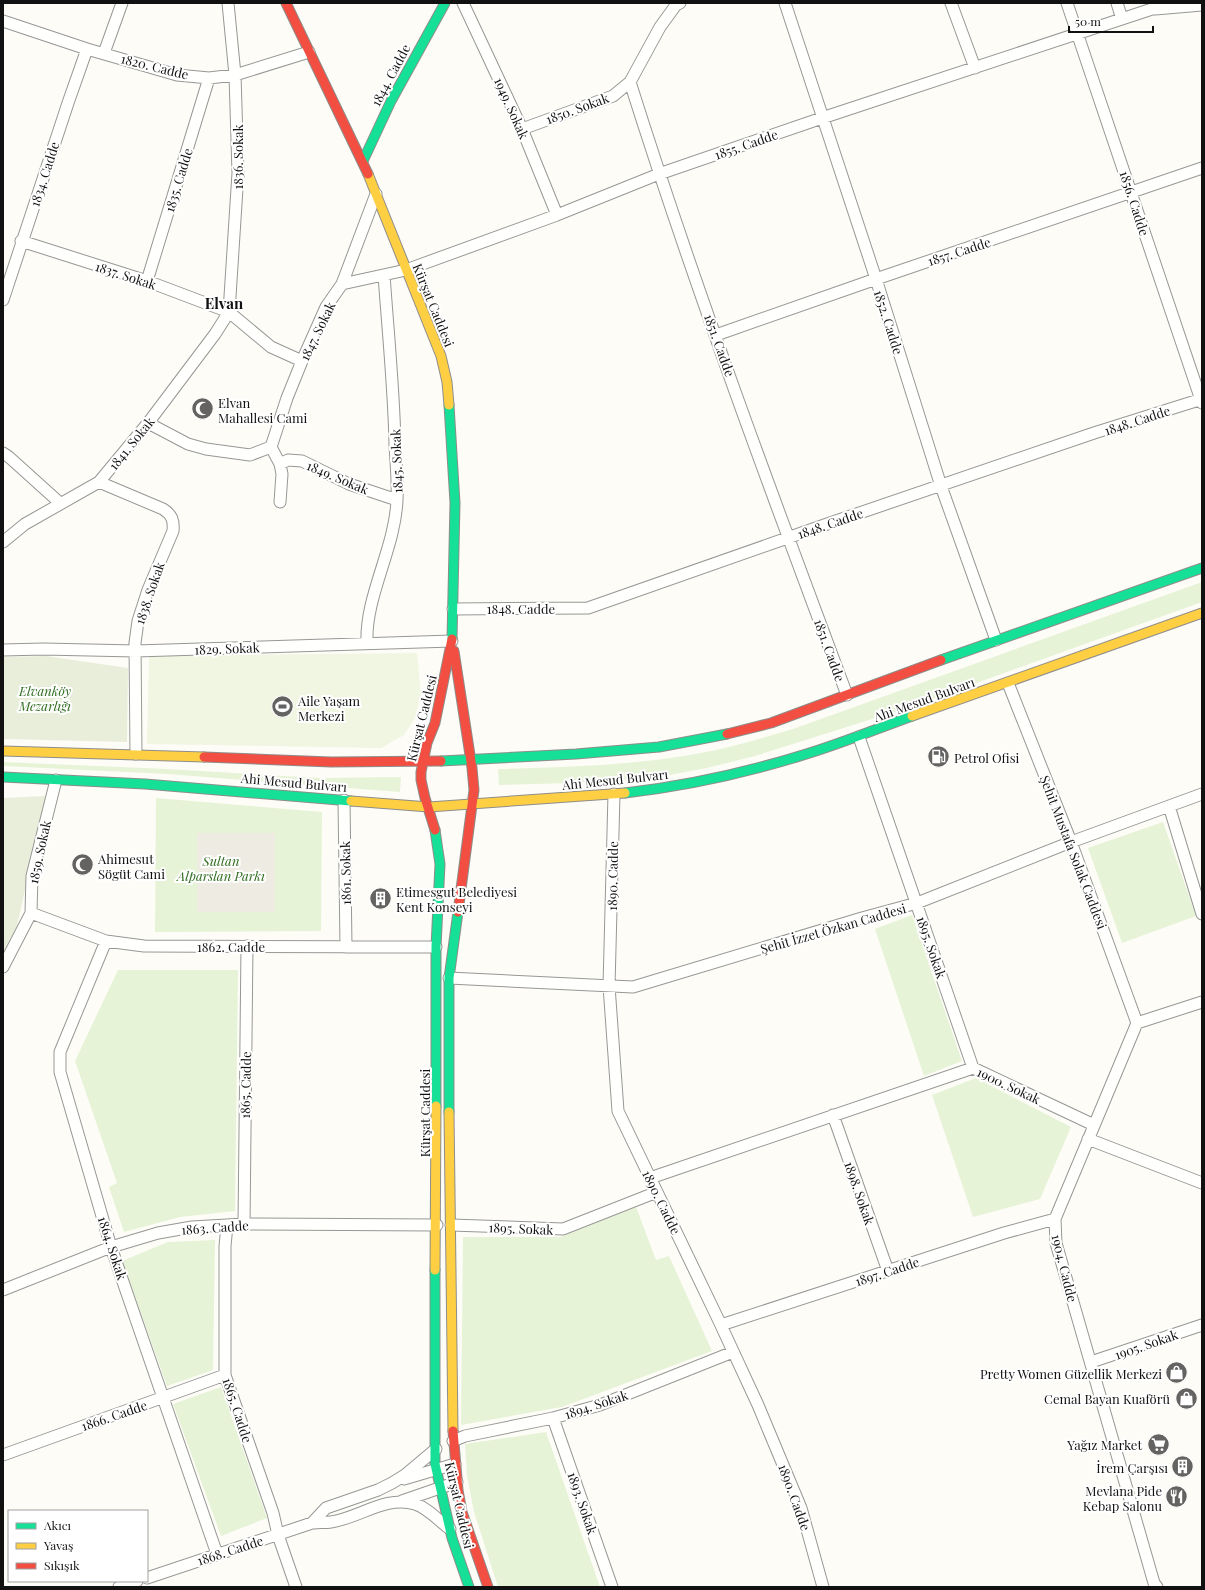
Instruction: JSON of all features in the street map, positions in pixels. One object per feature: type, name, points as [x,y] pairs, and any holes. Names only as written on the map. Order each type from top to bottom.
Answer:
[{"type":"main road","name":"Kürşat Caddesi","points":[[286,3],[363,161],[441,356],[447,382],[455,503],[452,641],[435,723],[427,743],[421,780],[434,826],[440,864],[436,947],[436,1469],[450,1530],[470,1587]]},
{"type":"main road","name":"1844. Cadde","points":[[363,161],[381,118],[416,51],[445,3]]},
{"type":"main road","name":"Ahi Mesud Bulvarı","points":[[3,751],[136,754],[331,762],[423,761],[576,754],[680,744],[764,725],[996,640],[1202,568]]},
{"type":"main road","name":"Ahi Mesud Bulvarı","points":[[3,777],[145,784],[429,807],[614,794],[680,785],[734,774],[804,755],[1202,613]]},
{"type":"main road","name":"Kürşat Caddesi","points":[[452,641],[474,790],[450,978],[448,1041],[453,1441],[462,1512],[488,1587]]},
{"type":"street","points":[[104,53],[122,3]]},
{"type":"street","name":"1836. Sokak","points":[[228,3],[235,75],[238,173],[229,312]]},
{"type":"street","name":"1949. Sokak","points":[[463,3],[522,129],[557,215]]},
{"type":"street","points":[[630,82],[660,27],[676,5],[680,3]]},
{"type":"street","name":"1852. Cadde","points":[[785,3],[876,279],[941,486],[996,640]]},
{"type":"street","points":[[951,3],[975,68]]},
{"type":"street","name":"1856. Cadde","points":[[1067,3],[1202,400]]},
{"type":"street","points":[[1117,3],[1122,19]]},
{"type":"street","name":"1855. Cadde","points":[[342,284],[406,270],[557,215],[659,174],[822,118],[1152,9],[1163,3]]},
{"type":"street","name":"1855. Cadde","points":[[1152,9],[1202,5]]},
{"type":"street","name":"1820. Cadde","points":[[3,21],[87,49],[177,74],[210,78],[235,75],[310,52]]},
{"type":"street","name":"1834. Cadde","points":[[3,300],[21,241],[87,49]]},
{"type":"street","name":"1835. Cadde","points":[[147,281],[210,78]]},
{"type":"street","name":"1850. Sokak","points":[[522,129],[613,96],[630,82]]},
{"type":"street","name":"1851. Cadde","points":[[630,82],[659,174],[788,537],[847,695]]},
{"type":"street","name":"1857. Cadde","points":[[716,335],[1202,168]]},
{"type":"street","name":"1847. Sokak","points":[[271,447],[302,360],[326,307],[342,284],[376,194]]},
{"type":"street","name":"1837. Sokak","points":[[21,241],[147,281],[229,312],[271,347],[302,360]]},
{"type":"street","name":"1845. Sokak","points":[[367,643],[367,629],[370,611],[394,530],[397,500],[395,421],[384,275]]},
{"type":"street","name":"1841. Sokak","points":[[3,542],[25,524],[99,482],[148,423],[215,334],[229,312]]},
{"type":"street","name":"1848. Cadde","points":[[453,609],[588,608],[788,537],[1094,433],[1202,400]]},
{"type":"street","points":[[148,423],[188,444],[206,450],[250,455],[271,447],[280,464],[282,474],[280,502]]},
{"type":"street","points":[[3,453],[60,503]]},
{"type":"street","name":"1849. Sokak","points":[[280,464],[288,460],[297,460],[349,484],[397,500]]},
{"type":"street","name":"1838. Sokak","points":[[99,482],[163,509],[171,514],[174,522],[173,531],[148,590],[138,621],[135,643],[136,754]]},
{"type":"street","name":"1829. Sokak","points":[[3,650],[43,649],[136,651],[452,641]]},
{"type":"street","name":"Şehit Mustafa Solak Caddesi","points":[[1008,683],[1071,842],[1137,1023]]},
{"type":"street","name":"1895. Sokak","points":[[858,737],[917,903],[973,1068]]},
{"type":"street","name":"1859. Sokak","points":[[3,967],[31,913],[32,876],[56,780]]},
{"type":"street","name":"1890. Cadde","points":[[614,794],[609,986],[618,1111],[758,1405],[801,1508],[823,1587]]},
{"type":"street","name":"Şehit İzzet Özkan Caddesi","points":[[450,978],[634,987],[862,918],[917,903],[1071,842],[1202,794]]},
{"type":"street","name":"1861. Sokak","points":[[344,800],[346,947]]},
{"type":"street","points":[[1169,806],[1202,914]]},
{"type":"street","name":"1862. Cadde","points":[[31,913],[106,941],[144,946],[436,947]]},
{"type":"street","name":"1864. Sokak","points":[[106,941],[60,1052],[60,1072],[112,1247],[217,1554]]},
{"type":"street","name":"1865. Cadde","points":[[244,1224],[247,946]]},
{"type":"street","points":[[1137,1023],[1202,1002]]},
{"type":"street","name":"1904. Cadde","points":[[1137,1023],[1055,1219],[1056,1243],[1154,1583],[1157,1587]]},
{"type":"street","name":"1900. Sokak","points":[[833,1115],[973,1068],[1094,1125]]},
{"type":"street","points":[[650,1178],[833,1115]]},
{"type":"street","name":"1898. Sokak","points":[[833,1115],[888,1271]]},
{"type":"street","points":[[1088,1139],[1202,1183]]},
{"type":"street","name":"1895. Sokak","points":[[451,1225],[563,1229],[657,1192]]},
{"type":"street","name":"1897. Cadde","points":[[721,1325],[1004,1233],[1055,1219]]},
{"type":"street","name":"1863. Cadde","points":[[3,1290],[112,1247],[158,1233],[192,1227],[244,1224],[437,1225]]},
{"type":"street","name":"1865. Cadde","points":[[227,1225],[225,1246],[225,1375],[273,1513],[278,1535],[296,1587]]},
{"type":"street","name":"1905. Sokak","points":[[1091,1362],[1202,1325]]},
{"type":"street","name":"1894. Sokak","points":[[453,1441],[465,1436],[553,1418],[600,1405],[733,1352]]},
{"type":"street","name":"1866. Cadde","points":[[3,1454],[225,1375]]},
{"type":"street","name":"1893. Sokak","points":[[553,1418],[612,1587]]},
{"type":"street","name":"1868. Cadde","points":[[312,1523],[326,1508],[378,1490],[392,1483],[405,1475],[436,1449]]},
{"type":"street","name":"1868. Cadde","points":[[392,1483],[455,1464]]},
{"type":"street","name":"1868. Cadde","points":[[395,1503],[457,1482]]},
{"type":"street","name":"1868. Cadde","points":[[148,1578],[312,1523],[332,1522],[384,1504],[404,1502],[416,1504],[450,1530]]},
{"type":"street","points":[[119,1587],[134,1582]]},
{"type":"green space","points":[[1202,582],[1202,602],[907,708],[755,756],[707,768],[659,777],[571,783],[499,785],[498,769],[585,766],[672,758],[729,747],[793,729]]},
{"type":"green space","name":"Aile Yaşam Merkezi","points":[[417,653],[421,695],[415,718],[404,735],[381,748],[147,744],[149,656]]},
{"type":"green space","name":"Elvanköy Mezarlığı","points":[[46,656],[128,668],[127,742],[3,739],[3,657]]},
{"type":"green space","points":[[3,762],[167,769],[319,778],[401,777],[400,792],[167,774],[3,766]]},
{"type":"green space","points":[[46,796],[17,926],[3,954],[3,798]]},
{"type":"green space","name":"Sultan Alparslan Parkı","points":[[156,798],[322,812],[321,931],[155,932]]},
{"type":"green space","points":[[1163,822],[1196,916],[1122,943],[1088,848]]},
{"type":"green space","points":[[912,915],[962,1061],[924,1076],[875,929]]},
{"type":"green space","points":[[118,970],[238,970],[235,1211],[180,1217],[124,1232],[109,1187],[117,1183],[75,1061]]},
{"type":"green space","points":[[976,1078],[1071,1127],[1040,1199],[973,1217],[932,1095]]},
{"type":"green space","points":[[636,1207],[656,1260],[669,1256],[712,1351],[562,1407],[461,1425],[463,1237],[560,1237]]},
{"type":"green space","points":[[215,1240],[213,1370],[167,1386],[122,1261],[168,1242]]},
{"type":"green space","points":[[221,1387],[267,1518],[221,1536],[173,1404]]},
{"type":"green space","points":[[546,1432],[600,1587],[498,1587],[474,1512],[467,1476],[465,1444]]},
{"type":"shaded area","points":[[197,833],[275,833],[275,912],[197,912]]},
{"type":"traffic: fast","points":[[363,161],[391,101],[445,3]]},
{"type":"traffic: fast","points":[[449,405],[455,503],[452,639]]},
{"type":"traffic: fast","points":[[941,660],[1202,568]]},
{"type":"traffic: fast","points":[[625,793],[692,783],[759,768],[831,746],[912,716]]},
{"type":"traffic: fast","points":[[441,761],[576,754],[659,747],[727,734]]},
{"type":"traffic: fast","points":[[3,777],[145,784],[351,801]]},
{"type":"traffic: fast","points":[[435,830],[440,864],[436,947],[436,1106]]},
{"type":"traffic: fast","points":[[449,1112],[449,978],[458,912]]},
{"type":"traffic: fast","points":[[435,1270],[435,1464],[452,1538],[469,1587]]},
{"type":"traffic: slow","points":[[368,174],[441,356],[447,382],[449,405]]},
{"type":"traffic: slow","points":[[912,716],[1202,613]]},
{"type":"traffic: slow","points":[[3,751],[204,757]]},
{"type":"traffic: slow","points":[[351,801],[429,807],[625,793]]},
{"type":"traffic: slow","points":[[435,1270],[436,1106]]},
{"type":"traffic: slow","points":[[449,1112],[453,1431]]},
{"type":"traffic: jam","points":[[286,3],[368,174]]},
{"type":"traffic: jam","points":[[435,830],[425,798],[421,780],[421,772],[427,743],[435,723],[452,639]]},
{"type":"traffic: jam","points":[[454,651],[474,790],[458,912]]},
{"type":"traffic: jam","points":[[727,734],[771,723],[941,660]]},
{"type":"traffic: jam","points":[[204,757],[331,762],[441,761]]},
{"type":"traffic: jam","points":[[453,1431],[458,1490],[462,1512],[488,1587]]},
{"type":"place","name":"Elvan Mahallesi Cami","points":[[202,409]]},
{"type":"place","name":"Aile Yaşam Merkezi","points":[[283,707]]},
{"type":"place","name":"Petrol Ofisi","points":[[939,757]]},
{"type":"place","name":"Ahimesut Sögüt Cami","points":[[82,865]]},
{"type":"place","name":"Etimesgut Belediyesi Kent Konseyi","points":[[381,898]]},
{"type":"place","name":"Pretty Women Güzellik Merkezi","points":[[1177,1373]]},
{"type":"place","name":"Cemal Bayan Kuaförü","points":[[1186,1398]]},
{"type":"place","name":"Yağız Market","points":[[1158,1444]]},
{"type":"place","name":"İrem Çarşısı","points":[[1183,1467]]},
{"type":"place","name":"Mevlana Pide Kebap Salonu","points":[[1177,1497]]},
{"type":"district","name":"Elvan","points":[[224,303]]}]
